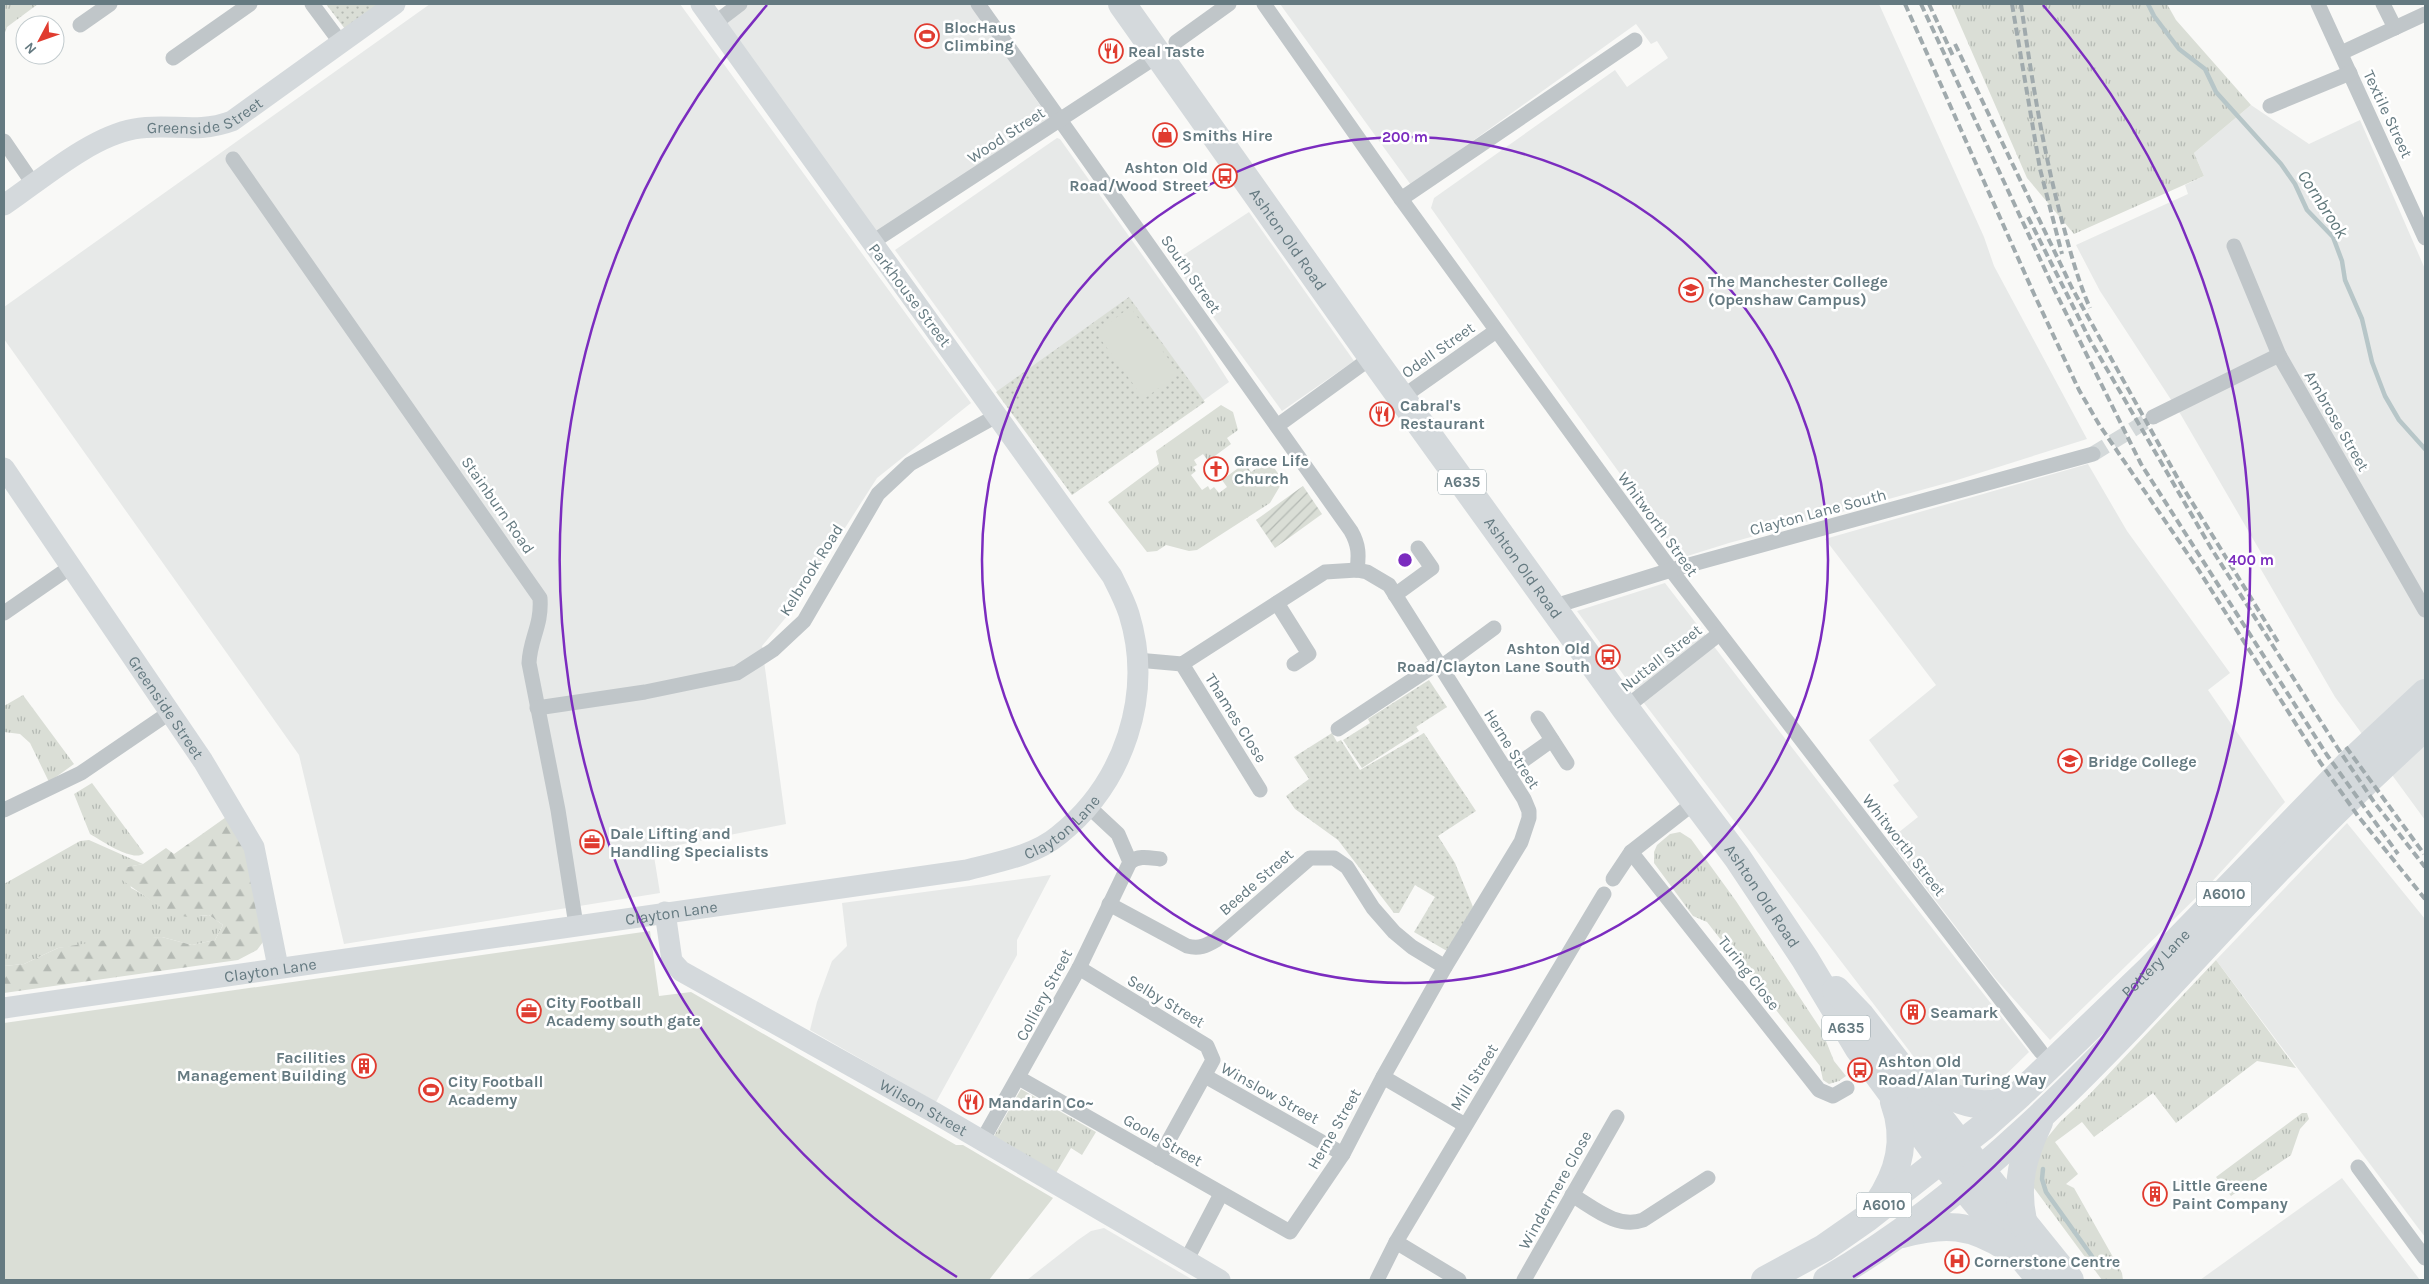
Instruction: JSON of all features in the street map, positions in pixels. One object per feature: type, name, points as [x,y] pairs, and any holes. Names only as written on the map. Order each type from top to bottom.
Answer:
[{"type":"highway","name":"Ashton Old Road","points":[[1122,4],[1167,48],[1372,357],[1552,608],[1737,857],[1805,959],[1859,1049],[1891,1094],[1961,1165],[2023,1221],[2070,1280]]},
{"type":"highway","name":"Pottery Lane","points":[[1961,1165],[2020,1094],[2150,969],[2351,762],[2425,693]]},
{"type":"highway","name":"Pottery Lane","points":[[1961,1165],[2042,1116],[2158,998],[2336,808],[2425,727]]},
{"type":"highway","points":[[1772,1280],[1789,1280],[1882,1226],[1961,1165],[2039,1100],[2152,988],[2242,907]]},
{"type":"highway","name":"Ashton Old Road","points":[[1805,959],[1861,1016],[1890,1053],[1961,1165],[2033,1271]]},
{"type":"highway","points":[[1890,1053],[1936,1088],[1959,1101],[1974,1105],[1992,1104],[2020,1094]]},
{"type":"highway","points":[[1867,1218],[1888,1187],[1900,1156],[1900,1127],[1891,1094]]},
{"type":"highway","points":[[2023,1221],[2018,1182],[2027,1151],[2042,1116]]},
{"type":"highway","name":"A6010","points":[[1765,1280],[1824,1248],[1867,1218],[1961,1165]]},
{"type":"highway","name":"A6010","points":[[1827,1280],[1897,1235],[1961,1165]]},
{"type":"highway","points":[[1897,1235],[1919,1229],[1958,1226],[1997,1241],[2033,1271]]},
{"type":"street","points":[[80,25],[110,4]]},
{"type":"street","points":[[174,58],[250,4]]},
{"type":"street","points":[[312,4],[341,43]]},
{"type":"street","name":"Greenside Street","points":[[4,205],[96,142],[116,133],[159,127],[193,130],[213,128],[232,121],[395,4]]},
{"type":"street","name":"Parkhouse Street","points":[[701,4],[871,243],[998,414],[1118,587]]},
{"type":"street","points":[[715,23],[740,4]]},
{"type":"street","name":"South Street","points":[[978,4],[1358,542],[1357,570]]},
{"type":"street","name":"Wood Street","points":[[871,243],[1061,120],[1229,4]]},
{"type":"street","name":"Whitworth Street","points":[[1264,4],[1401,199],[1671,570],[2041,1052]]},
{"type":"street","name":"Textile Street","points":[[2318,4],[2425,238]]},
{"type":"street","points":[[2383,4],[2395,28]]},
{"type":"street","points":[[2341,53],[2425,14]]},
{"type":"street","points":[[1401,199],[1635,40]]},
{"type":"street","points":[[2270,106],[2350,73]]},
{"type":"street","points":[[4,141],[34,185]]},
{"type":"street","name":"Stainburn Road","points":[[233,160],[540,598],[542,615],[530,648],[529,664],[558,810],[576,926]]},
{"type":"street","name":"Ambrose Street","points":[[2234,246],[2279,354],[2425,608]]},
{"type":"street","name":"Odell Street","points":[[1401,398],[1496,331]]},
{"type":"street","points":[[2153,417],[2279,354]]},
{"type":"street","points":[[1276,426],[1372,357]]},
{"type":"street","name":"Kelbrook Road","points":[[537,708],[646,692],[737,673],[773,650],[804,620],[878,494],[910,464],[998,414]]},
{"type":"street","name":"Clayton Lane South","points":[[1552,608],[1671,570],[2093,454]]},
{"type":"street","name":"Greenside Street","points":[[4,468],[203,761],[254,847],[278,967]]},
{"type":"street","points":[[1395,595],[1432,568],[1418,548]]},
{"type":"street","points":[[4,613],[72,566]]},
{"type":"street","name":"Herne Street","points":[[1182,664],[1325,572],[1357,570],[1379,578],[1389,585],[1507,772],[1529,811],[1527,828],[1521,842],[1445,967],[1383,1077],[1343,1154],[1290,1232]]},
{"type":"street","name":"Clayton Lane","points":[[4,1008],[665,912],[768,900],[967,870],[1021,855],[1058,836],[1088,806],[1108,781],[1128,738],[1137,695],[1137,660],[1134,631],[1129,612],[1118,587]]},
{"type":"street","points":[[1277,603],[1309,654],[1294,664]]},
{"type":"street","points":[[1338,729],[1440,665],[1494,628]]},
{"type":"street","name":"Nuttall Street","points":[[1625,708],[1719,634]]},
{"type":"street","points":[[1137,660],[1182,664]]},
{"type":"street","name":"Thames Close","points":[[1182,664],[1260,790]]},
{"type":"street","points":[[4,810],[81,773],[169,713]]},
{"type":"street","points":[[1538,718],[1567,763]]},
{"type":"street","points":[[1507,772],[1552,740]]},
{"type":"street","points":[[1613,879],[1630,852],[1696,802]]},
{"type":"street","points":[[1088,806],[1118,834],[1130,862],[1134,859],[1145,857],[1160,859]]},
{"type":"street","name":"Turing Close","points":[[1630,852],[1819,1090],[1833,1096],[1847,1088]]},
{"type":"street","name":"Beede Street","points":[[1109,904],[1187,946],[1195,948],[1206,946],[1216,940],[1310,858],[1334,858],[1347,867],[1373,908],[1394,932],[1412,947],[1445,967]]},
{"type":"street","name":"Colliery Street","points":[[982,1141],[1019,1078],[1078,968],[1130,862]]},
{"type":"street","name":"Mill Street","points":[[1377,1280],[1396,1242],[1604,894]]},
{"type":"street","name":"Wilson Street","points":[[665,912],[672,961],[681,972],[982,1141],[1220,1280]]},
{"type":"street","name":"Selby Street","points":[[1078,968],[1207,1046],[1213,1060],[1159,1158]]},
{"type":"street","name":"Winslow Street","points":[[1205,1076],[1343,1154]]},
{"type":"street","points":[[1383,1077],[1465,1125]]},
{"type":"street","name":"Goole Street","points":[[1019,1078],[1290,1232]]},
{"type":"street","name":"Windermere Close","points":[[1524,1280],[1617,1116]]},
{"type":"street","points":[[2358,1166],[2425,1258]]},
{"type":"street","points":[[1572,1195],[1617,1222],[1634,1223],[1643,1220],[1708,1178]]},
{"type":"street","points":[[1186,1261],[1221,1194]]},
{"type":"street","points":[[1396,1242],[1459,1280]]},
{"type":"shaded area","points":[[430,4],[680,4],[971,403],[877,478],[793,609],[762,646],[786,824],[653,850],[660,893],[344,944],[299,755],[4,339],[4,307]]},
{"type":"shaded area","points":[[743,4],[970,4],[1051,121],[874,238],[719,21]]},
{"type":"shaded area","name":"The Manchester College (Openshaw Campus)","points":[[1280,4],[1879,4],[1984,237],[1994,266],[2087,439],[1954,481],[1681,558],[1431,208],[1434,198],[1615,70],[1627,87],[1668,58],[1657,41],[1651,44],[1636,24],[1411,185]]},
{"type":"shaded area","points":[[2251,105],[2309,144],[2360,120],[2425,269],[2425,820],[2335,697],[2259,566],[2267,563],[2181,415],[2100,291],[2076,245],[2188,194],[2185,185],[2204,176],[2194,153]]},
{"type":"shaded area","points":[[1057,138],[1060,139],[1197,332],[1229,382],[1072,495],[895,250]]},
{"type":"shaded area","points":[[1249,212],[1354,361],[1282,411],[1173,262]]},
{"type":"shaded area","name":"Bridge College","points":[[2088,464],[2127,531],[2230,673],[2208,690],[2285,802],[2207,887],[2050,1040],[1995,978],[1889,840],[1918,817],[1893,785],[1899,781],[1869,740],[1936,685],[1825,539]]},
{"type":"shaded area","points":[[1665,583],[2029,1052],[1988,1092],[1963,1095],[1914,1057],[1644,703],[1577,611]]},
{"type":"shaded area","points":[[2347,823],[2425,919],[2425,1237],[2216,960]]},
{"type":"shaded area","points":[[1051,875],[1017,940],[1017,955],[936,1102],[810,1030],[817,1002],[832,961],[847,946],[842,903]]},
{"type":"shaded area","points":[[2342,1178],[2420,1280],[2200,1280]]},
{"type":"shaded area","points":[[1104,1228],[1193,1280],[1027,1280],[1091,1231]]},
{"type":"green space","points":[[4,4],[38,4],[23,15],[15,15],[15,21],[7,27],[4,35]]},
{"type":"green space","points":[[326,4],[380,4],[345,29]]},
{"type":"green space","points":[[1951,4],[2167,4],[2176,20],[2251,105],[2194,153],[2204,176],[2074,234],[2027,178]]},
{"type":"green space","points":[[1129,297],[1205,402],[1072,495],[996,392]]},
{"type":"green space","points":[[1130,307],[1179,373],[1144,399],[1096,333]]},
{"type":"green space","points":[[1221,405],[1233,412],[1238,430],[1227,438],[1231,444],[1208,461],[1203,454],[1194,460],[1197,465],[1193,467],[1196,471],[1191,475],[1202,490],[1208,486],[1210,490],[1214,487],[1219,493],[1227,487],[1222,480],[1245,463],[1251,472],[1269,460],[1283,481],[1270,503],[1197,550],[1189,551],[1166,545],[1157,551],[1147,552],[1108,502],[1159,464],[1156,451]]},
{"type":"green space","points":[[1303,486],[1322,514],[1275,548],[1256,520]]},
{"type":"green space","points":[[1429,680],[1447,707],[1416,727],[1419,731],[1362,768],[1343,740],[1370,723],[1368,719]]},
{"type":"green space","points":[[23,695],[74,764],[49,782],[30,743],[20,734],[4,732],[4,706]]},
{"type":"green space","points":[[1332,733],[1337,742],[1341,740],[1360,770],[1424,733],[1476,811],[1438,836],[1455,863],[1473,907],[1447,951],[1414,932],[1435,897],[1415,885],[1399,913],[1394,913],[1338,840],[1295,809],[1286,796],[1309,779],[1294,757]]},
{"type":"green space","points":[[92,783],[144,853],[133,855],[126,853],[90,834],[74,794]]},
{"type":"green space","points":[[229,815],[243,841],[263,942],[257,950],[238,960],[4,993],[4,966],[24,964],[58,948],[112,939],[162,937],[192,945],[215,940],[223,925],[209,915],[188,917],[170,914],[119,878],[127,867],[143,864],[166,848],[174,854]]},
{"type":"green space","points":[[1680,832],[1691,839],[1736,901],[1822,1031],[1834,1061],[1846,1076],[1839,1081],[1829,1084],[1823,1080],[1820,1066],[1707,922],[1693,916],[1654,863],[1654,852],[1657,845],[1670,834]]},
{"type":"green space","points":[[89,840],[143,864],[127,867],[131,888],[174,913],[194,916],[209,915],[223,925],[215,940],[192,945],[162,937],[58,948],[24,964],[4,966],[4,884],[80,841]]},
{"type":"green space","name":"City Football Academy","points":[[650,931],[659,996],[691,992],[956,1145],[963,1145],[1053,1198],[989,1280],[4,1280],[4,1023]]},
{"type":"green space","points":[[2216,960],[2296,1068],[2257,1061],[2176,1123],[2153,1093],[2094,1137],[2082,1122],[2055,1142],[2078,1174],[2066,1184],[2074,1188],[2122,1273],[2123,1280],[2102,1280],[2034,1188],[2033,1177],[2042,1144],[2060,1122],[2087,1097]]},
{"type":"green space","points":[[1021,1089],[1096,1132],[1082,1155],[1071,1148],[1056,1173],[994,1136]]},
{"type":"green space","points":[[2302,1113],[2307,1113],[2309,1119],[2300,1129],[2291,1155],[2231,1196],[2216,1177]]},
{"type":"waterway","name":"Cornbrook","points":[[2148,4],[2154,16],[2179,49],[2205,69],[2216,92],[2281,164],[2295,184],[2307,210],[2333,237],[2342,261],[2345,280],[2362,319],[2372,362],[2385,396],[2399,420],[2425,449]]},
{"type":"waterway","points":[[2043,1169],[2042,1179],[2046,1192],[2096,1262]]},
{"type":"tunnel","points":[[2093,454],[2153,417]]},
{"type":"railway","points":[[1905,4],[2034,294],[2079,390],[2100,426],[2198,569],[2320,762],[2358,816],[2425,899]]},
{"type":"railway","points":[[1921,4],[2054,289],[2141,464],[2327,755],[2398,854]]},
{"type":"railway","points":[[1929,4],[1954,58]]},
{"type":"railway","points":[[2012,4],[2040,169],[2062,254]]},
{"type":"railway","points":[[2021,4],[2034,90],[2051,176],[2073,261],[2090,308]]},
{"type":"railway","points":[[1955,44],[2072,288],[2182,486],[2278,642]]},
{"type":"railway","points":[[2028,217],[2090,340],[2211,548],[2337,747],[2374,802],[2425,867]]},
{"type":"railway","points":[[2346,747],[2424,854]]},
{"type":"place","name":"BlocHaus Climbing","points":[[927,36]]},
{"type":"place","name":"Real Taste","points":[[1111,51]]},
{"type":"place","name":"Smiths Hire","points":[[1165,135]]},
{"type":"place","name":"Ashton Old Road/Wood Street","points":[[1225,176]]},
{"type":"place","name":"The Manchester College (Openshaw Campus)","points":[[1691,290]]},
{"type":"place","name":"Cabral's Restaurant","points":[[1382,414]]},
{"type":"place","name":"Grace Life Church","points":[[1216,469]]},
{"type":"place","name":"Ashton Old Road/Clayton Lane South","points":[[1608,657]]},
{"type":"place","name":"Bridge College","points":[[2070,761]]},
{"type":"place","name":"Dale Lifting and Handling Specialists","points":[[592,842]]},
{"type":"place","name":"City Football Academy south gate","points":[[529,1011]]},
{"type":"place","name":"Seamark","points":[[1913,1012]]},
{"type":"place","name":"Facilities Management Building","points":[[364,1066]]},
{"type":"place","name":"Ashton Old Road/Alan Turing Way","points":[[1860,1070]]},
{"type":"place","name":"City Football Academy","points":[[431,1090]]},
{"type":"place","name":"Mandarin Co~","points":[[971,1102]]},
{"type":"place","name":"Little Greene Paint Company","points":[[2155,1194]]},
{"type":"place","name":"Cornerstone Centre","points":[[1957,1261]]}]
